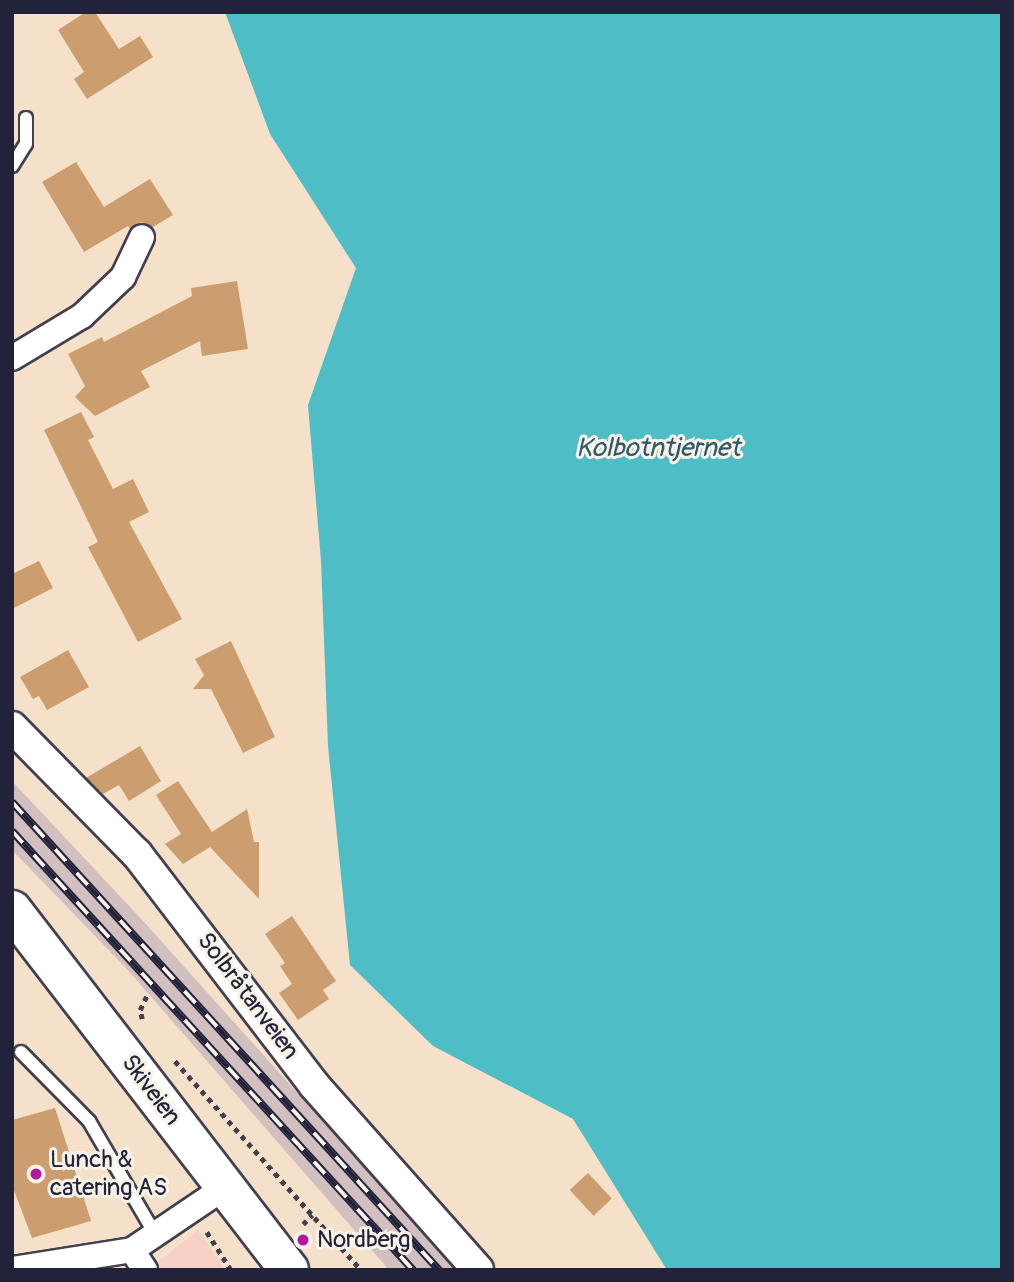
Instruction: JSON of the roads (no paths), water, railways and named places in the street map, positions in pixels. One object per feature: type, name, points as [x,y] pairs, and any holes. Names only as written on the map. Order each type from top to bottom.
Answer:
[{"type":"main road","name":"Skiveien","points":[[12,910],[289,1270]]},
{"type":"street","points":[[12,358],[91,308],[123,277],[142,237]]},
{"type":"street","name":"Solbråtanveien","points":[[12,727],[137,854],[314,1085],[478,1270]]},
{"type":"street","points":[[12,1269],[139,1260],[155,1234],[225,1187]]},
{"type":"lane","points":[[12,166],[26,144],[26,118]]},
{"type":"lane","points":[[21,1052],[89,1121],[155,1234]]},
{"type":"water","name":"Kolbotntjernet","points":[[225,12],[1002,12],[1002,1270],[667,1270],[573,1119],[433,1046],[350,965],[328,746],[321,561],[308,405],[356,268],[270,134]]},
{"type":"railway","points":[[12,802],[439,1270]]},
{"type":"railway","points":[[12,831],[413,1270]]},
{"type":"place","name":"Lunch & catering AS","points":[[36,1174]]},
{"type":"place","name":"Nordberg","points":[[303,1240]]}]
